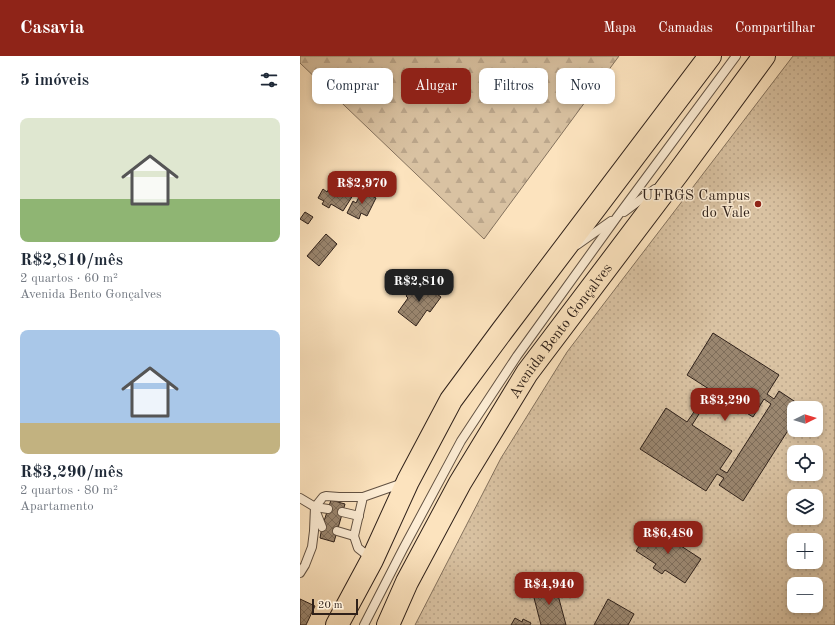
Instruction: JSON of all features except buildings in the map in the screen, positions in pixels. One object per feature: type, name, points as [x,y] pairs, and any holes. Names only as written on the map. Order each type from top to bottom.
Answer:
[{"type":"main road","points":[[337,625],[372,560],[408,481],[451,400],[710,56]]},
{"type":"main road","name":"Avenida Bento Gonçalves","points":[[388,625],[407,582],[460,483],[526,373],[678,173],[764,56]]},
{"type":"lane","points":[[364,625],[461,441],[517,356],[736,56]]},
{"type":"lane","points":[[555,261],[678,173]]},
{"type":"lane","points":[[300,573],[312,547],[315,507],[323,497],[363,497],[408,481]]},
{"type":"lane","points":[[363,497],[354,536],[358,548],[372,560]]},
{"type":"lane","points":[[300,498],[315,507],[328,509]]},
{"type":"lane","points":[[315,507],[322,527]]},
{"type":"lane","points":[[342,512],[359,516]]},
{"type":"lane","points":[[337,531],[354,536]]},
{"type":"green space","points":[[300,56],[619,56],[610,68],[556,68],[556,104],[584,104],[484,239],[343,104],[393,104],[393,68],[312,68],[312,74],[300,63]]},
{"type":"green space","name":"UFRGS Campus do Vale","points":[[793,56],[835,56],[835,625],[415,625],[501,458],[567,352]]},
{"type":"place","name":"UFRGS Campus do Vale","points":[[758,204]]}]
